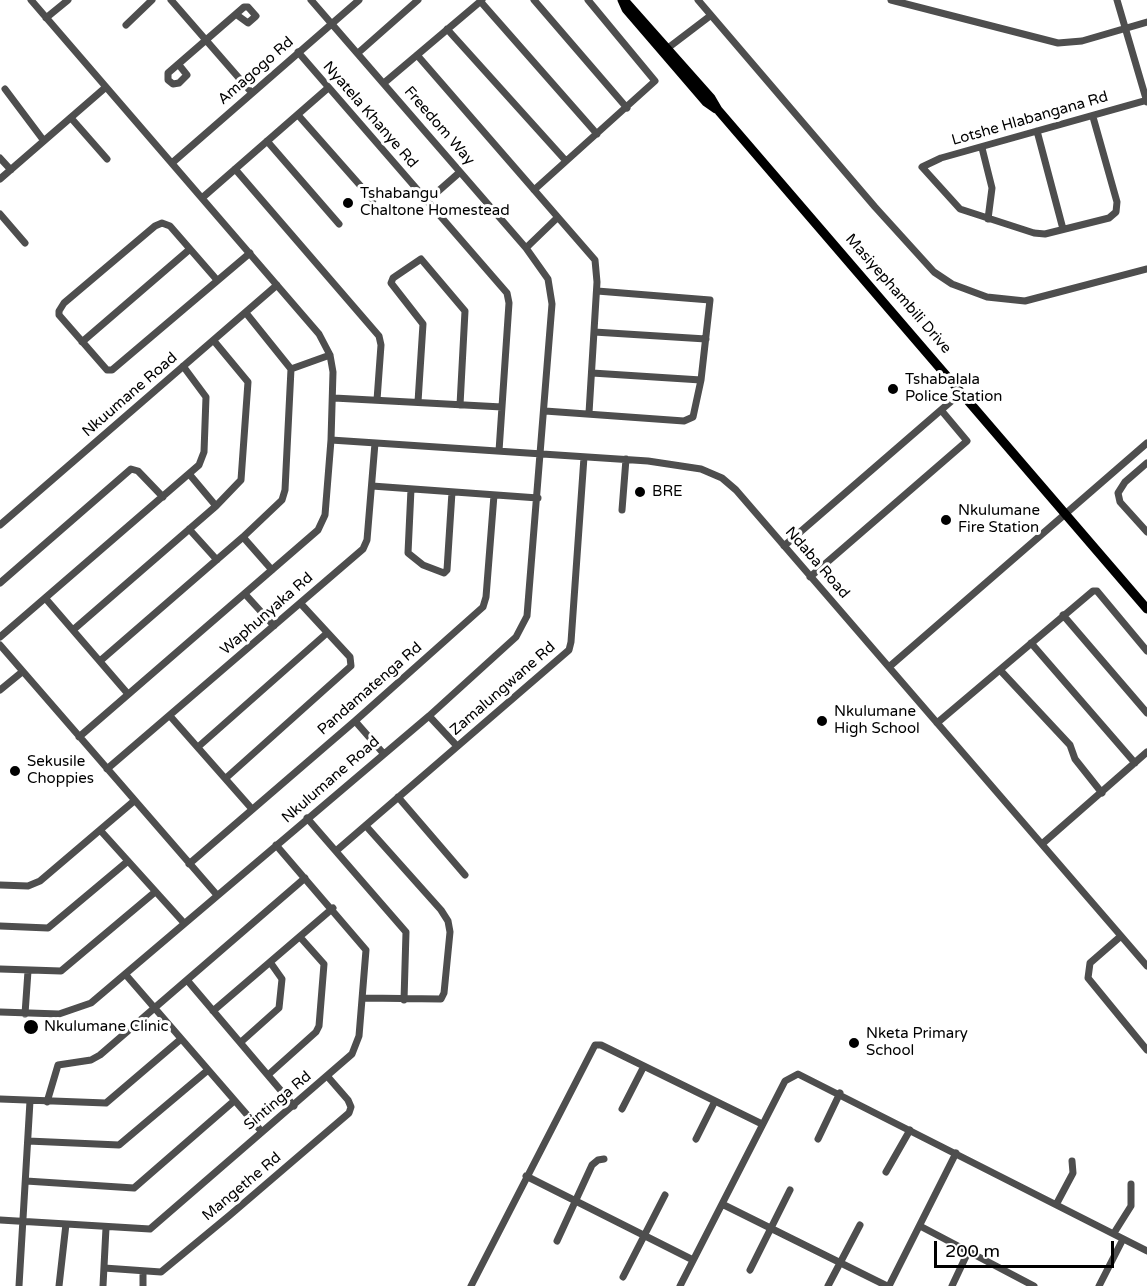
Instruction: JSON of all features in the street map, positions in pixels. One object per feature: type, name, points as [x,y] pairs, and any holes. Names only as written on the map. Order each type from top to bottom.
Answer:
[{"type":"main road","name":"Masiyephambili Drive","points":[[623,0],[626,9],[665,50],[706,102],[718,110],[1147,609]]},
{"type":"street","points":[[31,0],[319,334],[330,355],[334,398],[325,515],[315,534],[79,737]]},
{"type":"street","points":[[46,18],[68,0]]},
{"type":"street","points":[[126,25],[152,0]]},
{"type":"street","points":[[171,0],[252,93]]},
{"type":"street","name":"Freedom Way","points":[[311,0],[545,272],[552,295],[541,454]]},
{"type":"street","name":"Amagogo Rd","points":[[171,163],[359,0]]},
{"type":"street","points":[[358,53],[418,0]]},
{"type":"street","points":[[534,0],[627,108]]},
{"type":"street","points":[[534,190],[654,83],[655,78],[588,0]]},
{"type":"street","points":[[698,0],[926,264],[951,284],[987,297],[1024,301],[1147,269]]},
{"type":"street","points":[[891,0],[1058,43],[1082,41],[1147,22]]},
{"type":"street","points":[[1118,0],[1147,101]]},
{"type":"street","points":[[384,83],[481,1],[597,134]]},
{"type":"street","points":[[180,65],[237,15]]},
{"type":"street","points":[[665,50],[710,16]]},
{"type":"street","points":[[447,29],[566,161]]},
{"type":"street","name":"Nyatela Khanye Rd","points":[[298,52],[507,293],[509,303],[499,451]]},
{"type":"street","points":[[417,55],[595,260],[597,291],[589,413]]},
{"type":"street","points":[[0,179],[105,87]]},
{"type":"street","points":[[202,198],[328,88]]},
{"type":"street","points":[[5,89],[44,141]]},
{"type":"street","name":"Lotshe Hlabangana Rd","points":[[988,219],[960,209],[922,167],[941,158],[1147,101]]},
{"type":"street","points":[[298,114],[373,200]]},
{"type":"street","points":[[982,148],[992,189],[988,219],[1040,234],[1109,218],[1117,208],[1093,117]]},
{"type":"street","points":[[71,118],[107,159]]},
{"type":"street","points":[[1037,131],[1063,230]]},
{"type":"street","points":[[267,141],[339,224]]},
{"type":"street","points":[[0,158],[11,170]]},
{"type":"street","points":[[235,169],[379,336],[381,345],[377,400]]},
{"type":"street","points":[[427,201],[460,172]]},
{"type":"street","points":[[0,214],[25,243]]},
{"type":"street","points":[[526,248],[557,218]]},
{"type":"street","points":[[217,280],[170,226],[159,224],[64,303],[60,307],[59,315],[107,369],[112,370],[250,253]]},
{"type":"street","points":[[82,342],[190,249]]},
{"type":"street","points":[[418,402],[423,324],[391,283],[393,278],[421,259],[465,311],[460,405]]},
{"type":"street","name":"Nkuumane Road","points":[[0,525],[277,285]]},
{"type":"street","points":[[545,411],[688,420],[693,417],[701,380],[711,303],[708,299],[597,291]]},
{"type":"street","points":[[100,661],[275,509],[283,495],[291,369],[246,313]]},
{"type":"street","points":[[594,332],[706,339]]},
{"type":"street","points":[[74,630],[216,506],[241,480],[248,385],[246,378],[214,340]]},
{"type":"street","points":[[291,369],[330,355]]},
{"type":"street","points":[[0,637],[190,475],[202,460],[206,400],[183,366]]},
{"type":"street","points":[[592,374],[701,380]]},
{"type":"street","points":[[784,546],[962,392]]},
{"type":"street","points":[[334,398],[502,407]]},
{"type":"street","points":[[810,577],[967,441],[941,410]]},
{"type":"street","name":"Ndaba Road","points":[[331,440],[626,459],[686,465],[713,473],[736,490],[1147,966]]},
{"type":"street","name":"Waphunyaka Rd","points":[[106,769],[301,604],[365,546],[375,443]]},
{"type":"street","points":[[889,667],[1147,443]]},
{"type":"street","name":"Nkulumane Road","points":[[0,1012],[59,1014],[91,1003],[429,716],[516,637],[525,624],[529,606],[541,454]]},
{"type":"street","name":"Zamalungwane Rd","points":[[336,851],[570,647],[584,457]]},
{"type":"street","points":[[622,510],[626,459]]},
{"type":"street","points":[[1147,463],[1121,485],[1118,493],[1120,502],[1147,532]]},
{"type":"street","points":[[0,583],[132,469],[138,471],[163,497]]},
{"type":"street","points":[[190,475],[216,506]]},
{"type":"street","points":[[372,486],[538,498]]},
{"type":"street","points":[[411,489],[408,553],[423,565],[444,573],[447,570],[452,492]]},
{"type":"street","name":"Pandamatenga Rd","points":[[189,864],[483,607],[486,597],[494,495]]},
{"type":"street","points":[[189,529],[217,560]]},
{"type":"street","points":[[243,537],[272,570]]},
{"type":"street","points":[[938,723],[1090,592],[1097,591],[1147,651]]},
{"type":"street","points":[[244,594],[274,626]]},
{"type":"street","points":[[46,599],[128,694]]},
{"type":"street","points":[[226,778],[349,669],[352,663],[350,657],[301,604]]},
{"type":"street","points":[[1063,615],[1147,713]]},
{"type":"street","points":[[198,747],[327,633]]},
{"type":"street","points":[[1031,643],[1135,763]]},
{"type":"street","points":[[0,645],[217,895]]},
{"type":"street","points":[[1000,670],[1070,745],[1075,759],[1102,793]]},
{"type":"street","points":[[0,690],[22,672]]},
{"type":"street","points":[[170,716],[252,808]]},
{"type":"street","points":[[429,716],[457,746]]},
{"type":"street","points":[[355,721],[383,753]]},
{"type":"street","points":[[1042,844],[1147,752]]},
{"type":"street","points":[[398,797],[465,875]]},
{"type":"street","points":[[0,885],[34,885],[134,801]]},
{"type":"street","points":[[307,818],[406,933],[404,999]]},
{"type":"street","points":[[363,998],[435,1001],[443,997],[449,925],[435,903],[366,826]]},
{"type":"street","points":[[100,830],[184,923]]},
{"type":"street","name":"Sintinga Rd","points":[[0,1220],[150,1229],[328,1077],[356,1048],[363,998],[366,950],[333,908],[276,845]]},
{"type":"street","points":[[0,926],[48,928],[128,861]]},
{"type":"street","points":[[47,1102],[58,1065],[95,1058],[305,878]]},
{"type":"street","points":[[0,969],[56,972],[66,968],[155,892]]},
{"type":"street","points":[[213,1011],[333,908]]},
{"type":"street","points":[[1121,936],[1090,963],[1088,978],[1147,1050]]},
{"type":"street","points":[[268,1075],[316,1032],[319,1026],[324,964],[300,937]]},
{"type":"street","points":[[241,1042],[279,1008],[282,979],[270,963]]},
{"type":"street","points":[[25,1014],[28,971]]},
{"type":"street","points":[[126,975],[262,1132]]},
{"type":"street","points":[[187,980],[294,1106]]},
{"type":"street","points":[[0,1099],[105,1103],[181,1039]]},
{"type":"street","points":[[471,1286],[593,1047],[601,1045],[762,1124]]},
{"type":"street","points":[[622,1109],[644,1066]]},
{"type":"street","points":[[28,1141],[119,1145],[208,1070]]},
{"type":"street","points":[[680,1286],[762,1124],[785,1081],[792,1074],[802,1074],[1147,1251]]},
{"type":"street","name":"Mangethe Rd","points":[[104,1268],[144,1272],[165,1270],[349,1113],[351,1107],[348,1100],[328,1077]]},
{"type":"street","points":[[818,1139],[840,1093]]},
{"type":"street","points":[[19,1286],[30,1101]]},
{"type":"street","points":[[26,1181],[134,1188],[234,1101]]},
{"type":"street","points":[[696,1139],[715,1101]]},
{"type":"street","points":[[886,1172],[910,1130]]},
{"type":"street","points":[[722,1204],[840,1265],[887,1286],[956,1154]]},
{"type":"street","points":[[556,1241],[592,1165],[604,1159]]},
{"type":"street","points":[[1057,1203],[1073,1173],[1072,1161]]},
{"type":"street","points":[[526,1176],[693,1260]]},
{"type":"street","points":[[1114,1233],[1131,1206],[1131,1184]]},
{"type":"street","points":[[750,1270],[790,1190]]},
{"type":"street","points":[[623,1277],[665,1195]]},
{"type":"street","points":[[59,1286],[66,1224]]},
{"type":"street","points":[[828,1286],[860,1225]]},
{"type":"street","points":[[920,1226],[1034,1286]]},
{"type":"street","points":[[103,1286],[106,1228]]},
{"type":"street","points":[[1099,1286],[1124,1239]]},
{"type":"street","points":[[952,1286],[968,1252]]},
{"type":"street","points":[[143,1286],[144,1272]]},
{"type":"place","name":"Tshabangu Chaltone Homestead","points":[[348,203]]},
{"type":"place","name":"Tshabalala Police Station","points":[[893,389]]},
{"type":"place","name":"BRE","points":[[640,492]]},
{"type":"place","name":"Nkulumane Fire Station","points":[[946,520]]},
{"type":"place","name":"Nkulumane High School","points":[[822,721]]},
{"type":"place","name":"Sekusile Choppies","points":[[15,771]]},
{"type":"place","name":"Nkulumane Clinic","points":[[31,1027]]},
{"type":"place","name":"Nketa Primary School","points":[[854,1043]]}]
